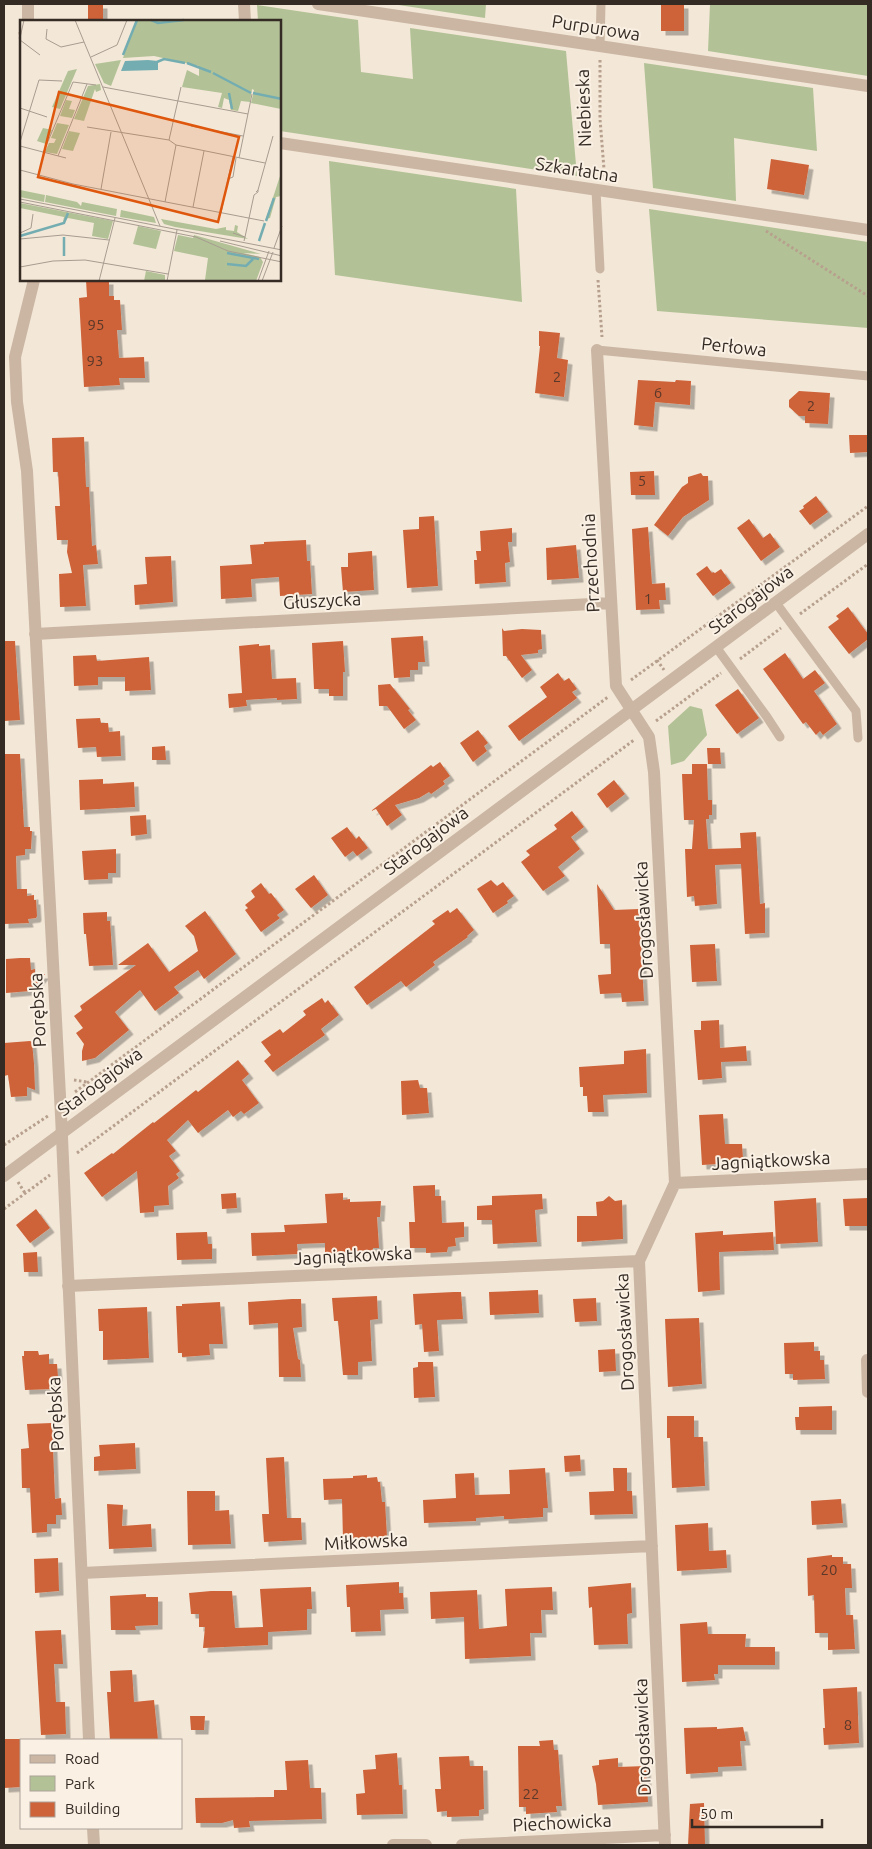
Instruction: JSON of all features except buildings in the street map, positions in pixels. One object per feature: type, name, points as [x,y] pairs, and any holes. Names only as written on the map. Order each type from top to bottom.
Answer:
[{"type":"street","points":[[28,4],[28,20]]},
{"type":"street","points":[[244,4],[245,20]]},
{"type":"street","name":"Purpurowa","points":[[318,4],[868,86]]},
{"type":"street","name":"Szkarłatna","points":[[281,143],[868,230]]},
{"type":"street","name":"Porębska","points":[[34,281],[15,357],[17,402],[27,471],[62,1132],[89,1739]]},
{"type":"street","name":"Przechodnia","points":[[597,350],[616,686],[632,710]]},
{"type":"street","name":"Starogajowa","points":[[9,1177],[62,1132],[868,534]]},
{"type":"street","name":"Głuszycka","points":[[35,634],[610,603]]},
{"type":"street","name":"Drogosławicka","points":[[632,710],[649,736],[654,772],[675,1183],[639,1260],[665,1840]]},
{"type":"street","name":"Jagniątkowska","points":[[675,1183],[868,1174]]},
{"type":"street","name":"Jagniątkowska","points":[[68,1286],[639,1260]]},
{"type":"street","points":[[867,1360],[868,1392]]},
{"type":"street","name":"Miłkowska","points":[[82,1573],[652,1546]]},
{"type":"street","points":[[93,1829],[94,1845]]},
{"type":"street","name":"Piechowicka","points":[[462,1845],[665,1840]]},
{"type":"street","points":[[393,1845],[426,1845]]},
{"type":"lane","name":"Niebieska","points":[[600,46],[601,4]]},
{"type":"lane","points":[[596,190],[600,268]]},
{"type":"lane","name":"Perłowa","points":[[597,350],[868,376]]},
{"type":"lane","points":[[776,603],[856,711],[858,738]]},
{"type":"lane","points":[[716,648],[780,737]]},
{"type":"path","name":"Niebieska","points":[[596,190],[604,169],[600,119],[600,46]]},
{"type":"path","points":[[759,214],[757,227],[774,234],[868,296]]},
{"type":"path","points":[[597,350],[603,342],[597,275],[600,268]]},
{"type":"path","points":[[631,679],[868,506]]},
{"type":"path","points":[[659,718],[868,564]]},
{"type":"path","points":[[70,1095],[611,695]]},
{"type":"path","points":[[73,1156],[633,740]]},
{"type":"path","points":[[67,1078],[88,1082]]},
{"type":"path","points":[[4,1145],[46,1118],[51,1111]]},
{"type":"path","points":[[9,1177],[26,1193]]},
{"type":"path","points":[[4,1208],[48,1177]]},
{"type":"green space","points":[[392,4],[486,4],[485,18]]},
{"type":"green space","points":[[710,4],[868,4],[868,76],[708,51]]},
{"type":"green space","points":[[257,5],[358,20],[361,72],[413,79],[410,28],[566,51],[577,176],[281,131],[281,20],[258,20]]},
{"type":"green space","points":[[644,63],[813,88],[817,151],[734,138],[736,201],[653,188]]},
{"type":"green space","points":[[329,161],[516,189],[522,302],[335,275]]},
{"type":"green space","points":[[649,209],[868,242],[868,328],[657,311]]},
{"type":"green space","points":[[690,706],[702,709],[707,735],[684,761],[671,765],[668,726]]}]
